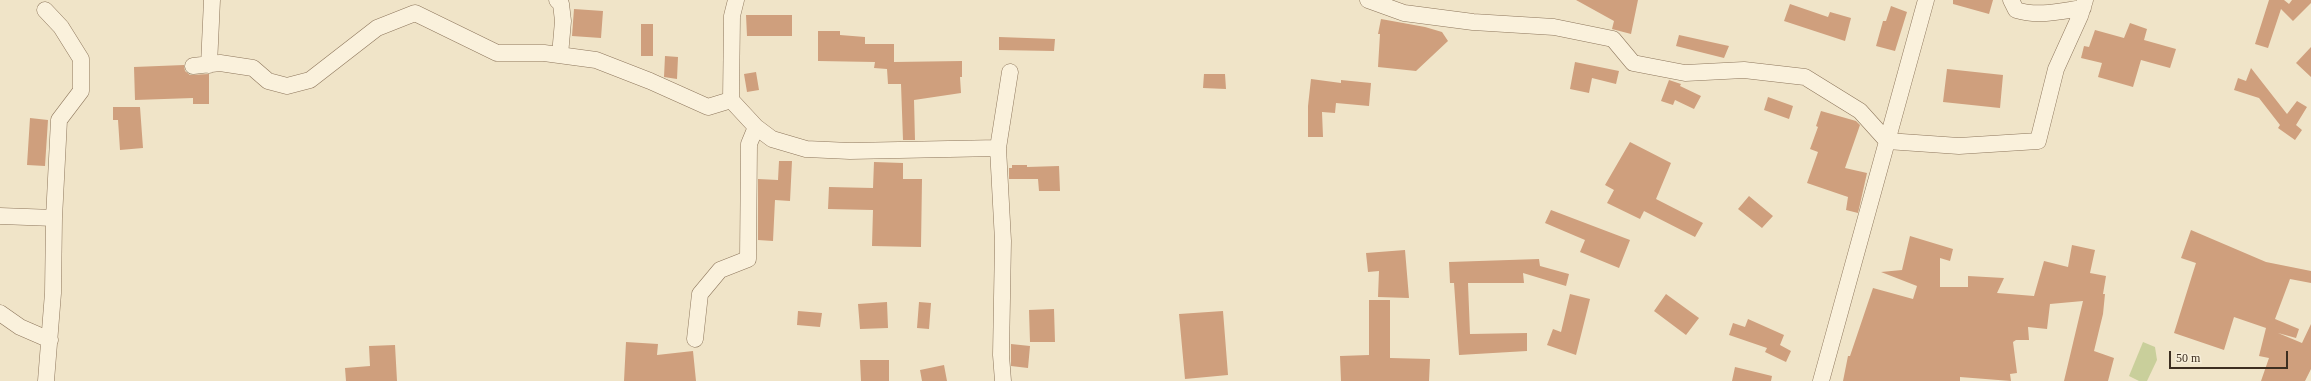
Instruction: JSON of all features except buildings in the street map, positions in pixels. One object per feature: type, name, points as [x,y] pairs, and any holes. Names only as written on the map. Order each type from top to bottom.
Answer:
[{"type":"street","points":[[212,0],[201,65],[220,63],[253,68],[268,81],[287,86],[310,80],[377,28],[415,13],[497,52],[560,55],[596,60],[650,81],[708,107],[731,100]]},
{"type":"street","points":[[557,0],[561,4],[563,21],[560,55]]},
{"type":"street","points":[[736,0],[732,16],[731,100],[756,127],[772,139],[806,150],[850,151],[998,148]]},
{"type":"street","points":[[1368,0],[1404,13],[1473,22],[1554,27],[1613,39],[1633,63],[1685,73],[1744,70],[1805,77],[1860,111],[1887,141],[1959,146],[2038,141],[2056,69],[2084,4]]},
{"type":"street","points":[[1821,381],[1926,0]]},
{"type":"street","points":[[2011,0],[2016,10],[2027,14],[2051,13],[2084,4]]},
{"type":"street","points":[[45,10],[61,27],[81,59],[81,91],[59,120],[54,218],[53,293],[46,381]]},
{"type":"street","points":[[1003,381],[1001,356],[1003,240],[998,148],[1010,72]]},
{"type":"street","points":[[695,339],[700,294],[720,270],[748,259],[749,144],[756,127]]},
{"type":"street","points":[[0,216],[54,218]]},
{"type":"street","points":[[0,313],[20,327],[50,340]]},
{"type":"green space","points":[[2143,342],[2155,347],[2157,360],[2147,381],[2139,381],[2129,376]]}]
